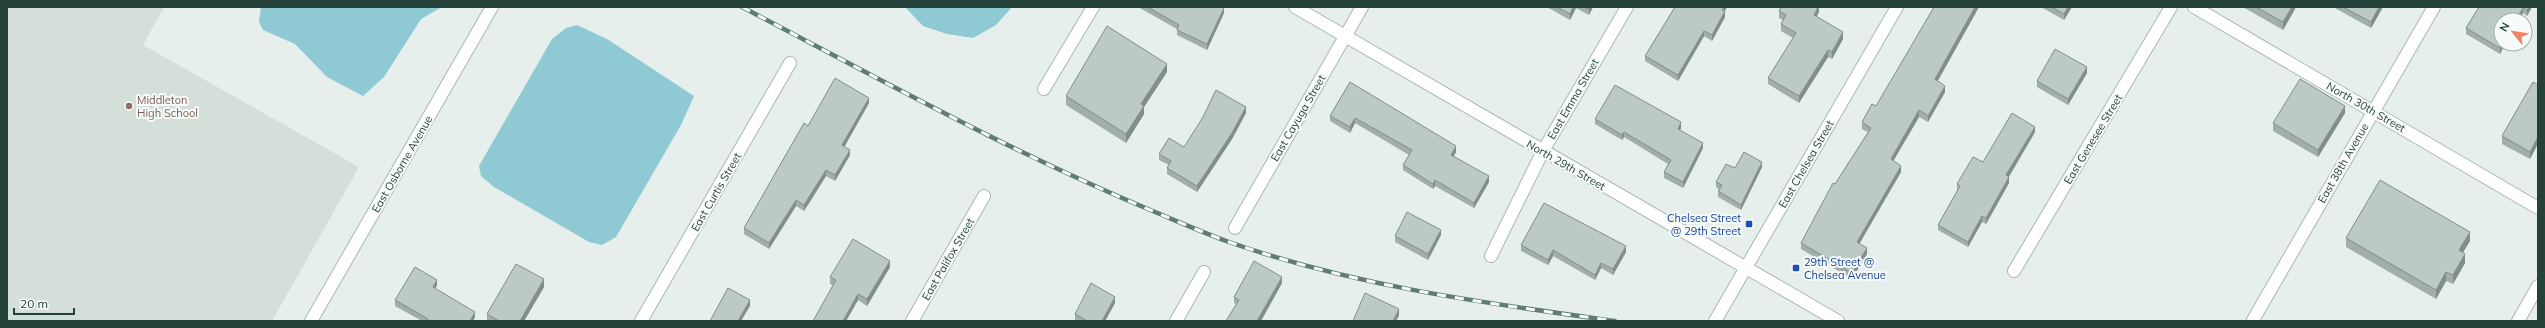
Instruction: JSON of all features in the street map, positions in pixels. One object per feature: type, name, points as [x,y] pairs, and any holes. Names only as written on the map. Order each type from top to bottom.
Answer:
[{"type":"street","name":"East Osborne Avenue","points":[[311,321],[492,7]]},
{"type":"street","points":[[1044,89],[1093,7]]},
{"type":"street","name":"North 29th Street","points":[[1295,7],[1838,321]]},
{"type":"street","name":"East Cayuga Street","points":[[1235,228],[1362,7]]},
{"type":"street","name":"East Emma Street","points":[[1491,256],[1543,151],[1627,7]]},
{"type":"street","name":"East Chelsea Street","points":[[1715,321],[1897,7]]},
{"type":"street","name":"East Genesee Street","points":[[2014,271],[2171,7]]},
{"type":"street","name":"North 30th Street","points":[[2194,7],[2538,208]]},
{"type":"street","name":"East 38th Avenue","points":[[2253,320],[2434,7]]},
{"type":"street","name":"East Curtis Street","points":[[641,321],[790,63]]},
{"type":"street","name":"East Palifox Street","points":[[912,321],[984,196]]},
{"type":"street","points":[[1176,321],[1204,272]]},
{"type":"street","points":[[2518,321],[2538,286]]},
{"type":"shaded area","name":"Middleton High School","points":[[7,7],[164,7],[143,45],[359,167],[272,321],[7,321]]},
{"type":"water","points":[[261,7],[442,7],[421,19],[384,77],[363,96],[327,77],[295,44],[263,30],[259,22]]},
{"type":"water","points":[[905,7],[1012,7],[996,25],[973,38],[947,34],[923,26]]},
{"type":"water","points":[[577,25],[607,39],[694,96],[681,125],[616,237],[602,245],[589,242],[494,187],[481,176],[479,166],[552,39],[566,28]]},
{"type":"building","points":[[1148,7],[1224,8],[1207,44],[1177,30],[1179,25]]},
{"type":"building","points":[[1557,7],[1573,7],[1570,14]]},
{"type":"building","points":[[1675,7],[1724,7],[1722,10],[1725,11],[1712,35],[1704,31],[1678,75],[1645,56]]},
{"type":"building","points":[[1781,7],[1818,7],[1814,15],[1843,32],[1832,52],[1828,50],[1799,96],[1768,78],[1796,33],[1781,24],[1786,15],[1779,11]]},
{"type":"building","points":[[1934,7],[1975,7],[1935,79],[1945,86],[1928,116],[1919,110],[1891,159],[1901,166],[1857,242],[1867,248],[1852,273],[1801,243],[1833,183],[1835,184],[1871,128],[1862,122],[1872,104],[1876,106]]},
{"type":"building","points":[[2052,7],[2068,7],[2064,14]]},
{"type":"building","points":[[2256,7],[2292,7],[2283,22]]},
{"type":"building","points":[[2343,7],[2379,7],[2371,22]]},
{"type":"building","points":[[2479,7],[2529,7],[2527,10],[2523,8],[2521,12],[2493,12],[2493,44],[2466,28]]},
{"type":"building","points":[[1107,26],[1167,64],[1141,104],[1144,106],[1126,134],[1066,96]]},
{"type":"building","points":[[2055,49],[2087,67],[2068,99],[2037,81]]},
{"type":"building","points":[[835,78],[869,98],[842,145],[850,150],[835,175],[826,170],[804,205],[796,200],[769,243],[744,228],[804,123],[808,126]]},
{"type":"building","points":[[2300,79],[2345,106],[2318,150],[2273,123]]},
{"type":"building","points":[[1350,82],[1456,146],[1451,155],[1489,176],[1474,203],[1435,180],[1433,184],[1403,165],[1412,150],[1355,118],[1350,127],[1330,116]]},
{"type":"building","points":[[2533,82],[2538,85],[2538,137],[2530,152],[2502,136]]},
{"type":"building","points":[[1615,85],[1681,122],[1678,129],[1703,143],[1683,182],[1664,172],[1671,160],[1624,132],[1622,135],[1595,119]]},
{"type":"building","points":[[1216,90],[1246,107],[1232,133],[1197,186],[1167,168],[1171,161],[1159,154],[1169,138],[1184,147],[1203,117]]},
{"type":"building","points":[[2012,113],[2035,127],[2006,175],[2009,177],[1986,218],[1982,216],[1968,242],[1938,225],[1960,186],[1957,184],[1973,157],[1983,162]]},
{"type":"building","points":[[1744,152],[1762,162],[1741,205],[1718,191],[1722,185],[1716,182],[1726,164],[1735,168]]},
{"type":"building","points":[[2380,180],[2470,232],[2459,250],[2465,254],[2453,275],[2446,272],[2436,290],[2346,238]]},
{"type":"building","points":[[1544,203],[1626,246],[1613,269],[1601,263],[1595,275],[1553,250],[1548,260],[1521,245]]},
{"type":"building","points":[[1407,212],[1441,230],[1428,254],[1395,236]]},
{"type":"building","points":[[853,239],[890,261],[867,299],[858,294],[843,321],[813,321],[836,280],[830,277]]},
{"type":"building","points":[[1254,261],[1282,277],[1257,321],[1226,321],[1239,300],[1234,297]]},
{"type":"building","points":[[516,264],[544,279],[520,321],[499,321],[487,314]]},
{"type":"building","points":[[415,267],[437,280],[433,287],[475,312],[470,321],[427,321],[428,319],[395,300]]},
{"type":"building","points":[[1091,283],[1115,297],[1102,321],[1087,321],[1075,314]]},
{"type":"building","points":[[728,288],[750,300],[738,321],[710,321]]},
{"type":"building","points":[[1365,293],[1399,309],[1393,321],[1353,321]]},
{"type":"railway","points":[[742,7],[997,140],[1102,189],[1229,242],[1276,257],[1372,282],[1468,300],[1615,321]]},
{"type":"place","name":"Middleton High School","points":[[129,106]]},
{"type":"place","name":"Chelsea Street @ 29th Street","points":[[1749,224]]},
{"type":"place","name":"29th Street @ Chelsea Avenue","points":[[1796,268]]}]
